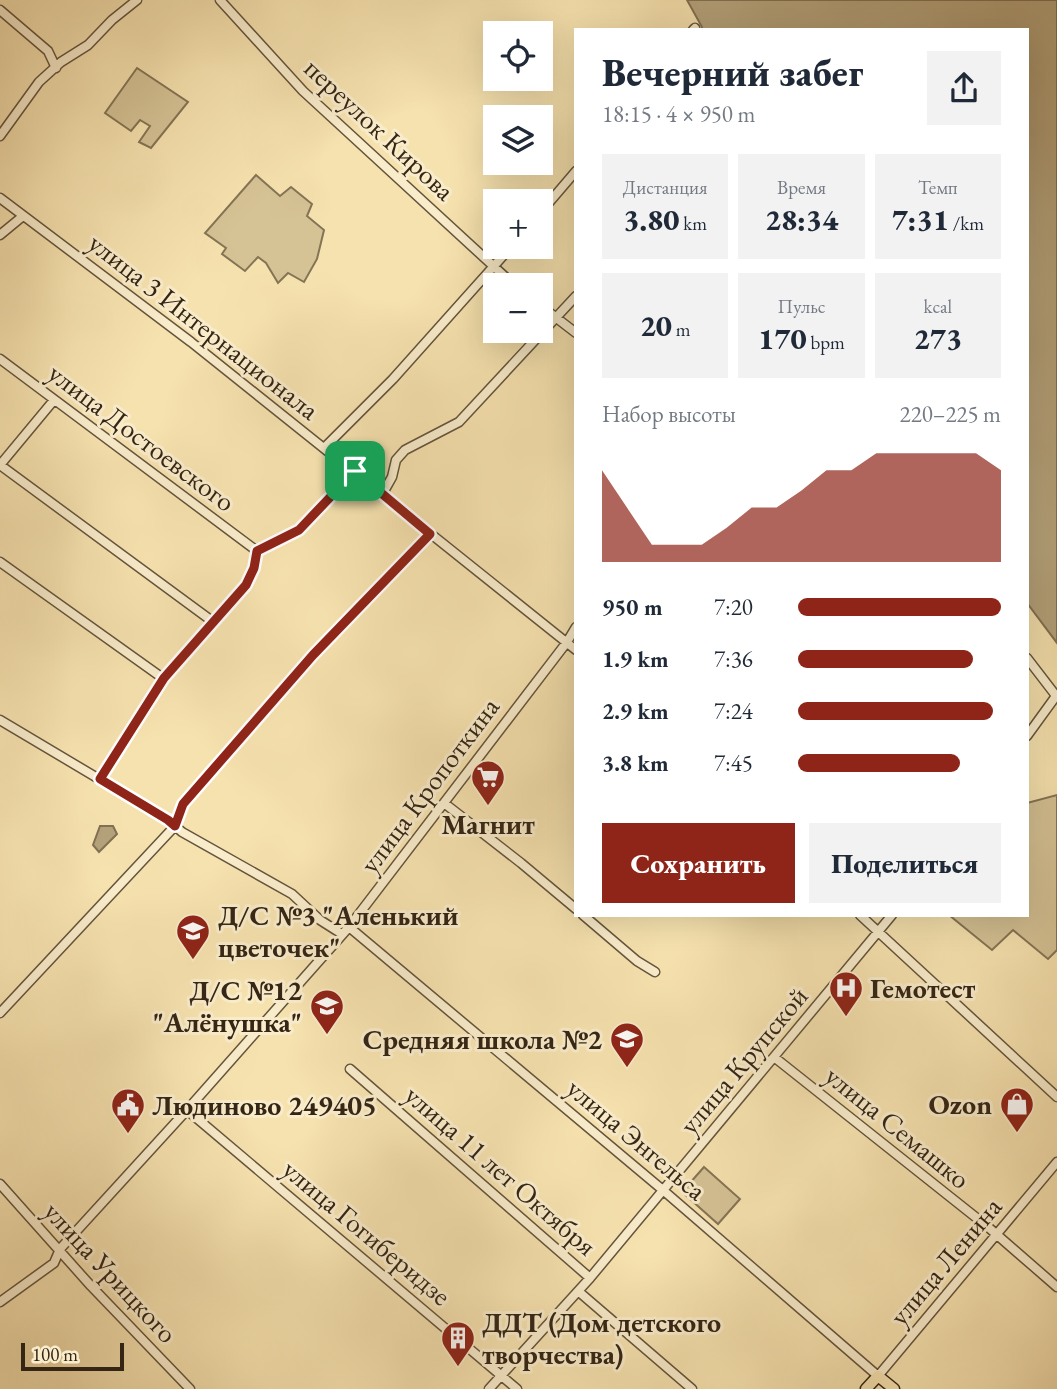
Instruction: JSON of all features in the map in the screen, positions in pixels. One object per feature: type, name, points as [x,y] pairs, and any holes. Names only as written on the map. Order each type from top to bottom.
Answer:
[{"type":"main road","name":"улица Ленина","points":[[866,1389],[878,1376]]},
{"type":"main road","name":"улица Энгельса","points":[[878,1376],[894,1389]]},
{"type":"street","points":[[0,135],[39,82],[88,45],[137,0]]},
{"type":"street","name":"переулок Кирова","points":[[220,0],[303,91],[499,273]]},
{"type":"street","points":[[0,10],[48,51],[56,68]]},
{"type":"street","points":[[553,198],[574,173]]},
{"type":"street","name":"улица 3 Интернационала","points":[[0,198],[191,342],[574,648]]},
{"type":"street","points":[[0,235],[23,216]]},
{"type":"street","points":[[324,448],[385,388],[500,259]]},
{"type":"street","points":[[383,493],[392,477],[396,460],[405,450],[459,422],[574,298]]},
{"type":"street","points":[[553,316],[574,332]]},
{"type":"street","name":"улица Достоевского","points":[[0,359],[257,551]]},
{"type":"street","points":[[54,400],[0,465],[212,621]]},
{"type":"street","points":[[100,779],[164,678],[246,585],[254,568],[257,551],[299,530],[355,471]]},
{"type":"street","points":[[0,1013],[175,826],[183,804],[313,655],[430,534]]},
{"type":"street","points":[[0,562],[164,678]]},
{"type":"street","name":"улица Кропоткина","points":[[0,1302],[54,1263],[60,1249],[349,926],[574,630]]},
{"type":"street","points":[[1029,662],[1057,697],[1029,733]]},
{"type":"street","points":[[0,720],[292,894],[310,912],[342,934]]},
{"type":"street","points":[[443,803],[574,907]]},
{"type":"street","points":[[585,917],[637,961],[655,972]]},
{"type":"street","points":[[862,917],[1057,1097]]},
{"type":"street","name":"улица Крупской","points":[[489,1389],[590,1278],[891,917]]},
{"type":"street","name":"улица Энгельса","points":[[349,926],[664,1191],[878,1376]]},
{"type":"street","name":"улица Семашко","points":[[774,1057],[997,1235],[1057,1287]]},
{"type":"street","name":"улица 11 лет Октября","points":[[349,1069],[590,1278]]},
{"type":"street","name":"улица Гогиберидзе","points":[[187,1110],[517,1389]]},
{"type":"street","name":"улица Ленина","points":[[878,1376],[1057,1162]]},
{"type":"street","name":"улица Урицкого","points":[[0,1184],[104,1300],[190,1389]]},
{"type":"street","name":"улица 11 лет Октября","points":[[578,1291],[692,1389]]},
{"type":"shaded area","points":[[687,0],[1057,0],[1057,643],[1029,606],[1029,28],[702,27]]},
{"type":"shaded area","points":[[137,68],[188,102],[151,148],[139,142],[150,126],[140,120],[131,131],[105,113]]},
{"type":"shaded area","points":[[256,175],[280,196],[291,187],[312,204],[307,216],[324,230],[317,259],[304,282],[288,273],[278,283],[266,263],[258,257],[245,271],[222,254],[226,248],[205,233]]},
{"type":"shaded area","points":[[1057,795],[1057,950],[1048,959],[1013,930],[992,950],[951,917],[1029,917],[1029,802]]},
{"type":"shaded area","points":[[100,826],[113,826],[117,834],[99,852],[93,845]]},
{"type":"shaded area","points":[[704,1167],[740,1199],[718,1224],[682,1192]]},
{"type":"place","name":"Магнит","points":[[488,807]]},
{"type":"place","name":"Д/С №3 \"Аленький цветочек\"","points":[[193,961]]},
{"type":"place","name":"Гемотест","points":[[846,1018]]},
{"type":"place","name":"Д/С №12 \"Алёнушка\"","points":[[327,1036]]},
{"type":"place","name":"Средняя школа №2","points":[[627,1069]]},
{"type":"place","name":"Ozon","points":[[1017,1134]]},
{"type":"place","name":"Людиново 249405","points":[[128,1135]]},
{"type":"place","name":"ДДТ (Дом детского творчества)","points":[[458,1368]]},
{"type":"route","points":[[355,471],[430,534],[313,655],[183,804],[175,826],[100,779],[164,678],[246,585],[254,568],[257,551],[299,530],[355,471]]}]
